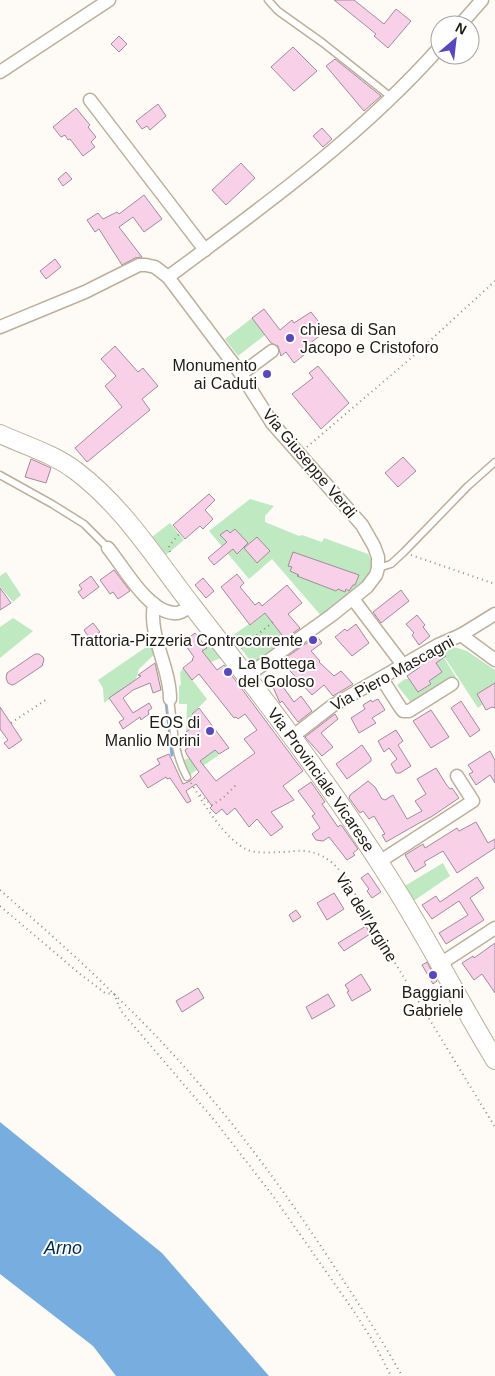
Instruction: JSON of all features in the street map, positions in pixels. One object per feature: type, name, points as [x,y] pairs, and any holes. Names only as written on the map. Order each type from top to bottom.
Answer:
[{"type":"main road","name":"Via Provinciale Vicarese","points":[[0,434],[55,458],[76,471],[90,483],[131,527],[247,676],[379,862],[392,877],[466,1014],[495,1060]]},
{"type":"street","points":[[0,72],[108,0]]},
{"type":"street","points":[[469,15],[482,0]]},
{"type":"street","points":[[168,276],[284,190],[344,141],[430,57]]},
{"type":"street","points":[[90,100],[205,250]]},
{"type":"street","name":"Via Giuseppe Verdi","points":[[0,327],[85,292],[139,265],[158,268],[168,276],[241,374],[272,423],[362,525],[374,546],[378,557],[378,568]]},
{"type":"street","points":[[241,374],[272,351]]},
{"type":"street","points":[[108,548],[142,592],[154,604],[165,611],[174,613],[179,613],[191,606]]},
{"type":"street","points":[[247,676],[353,599],[373,581],[378,568]]},
{"type":"street","points":[[353,599],[402,663]]},
{"type":"street","points":[[154,604],[152,625],[166,672],[170,699]]},
{"type":"street","name":"Via Piero Mascagni","points":[[292,737],[332,706],[382,679],[402,663],[461,635],[495,614]]},
{"type":"street","points":[[461,635],[495,660]]},
{"type":"street","points":[[382,679],[400,707],[409,711],[452,684]]},
{"type":"street","points":[[379,862],[472,801],[458,776]]},
{"type":"street","points":[[440,964],[495,928]]},
{"type":"lane","points":[[268,0],[278,11],[324,43],[391,97]]},
{"type":"lane","points":[[378,568],[391,564],[468,486],[495,462]]},
{"type":"lane","points":[[0,475],[84,524],[108,548]]},
{"type":"lane","points":[[170,699],[174,742],[181,766],[187,777]]},
{"type":"path","points":[[299,453],[410,359],[495,281]]},
{"type":"path","points":[[171,554],[169,546],[180,533]]},
{"type":"path","points":[[404,552],[495,584]]},
{"type":"path","points":[[241,648],[273,622]]},
{"type":"path","points":[[11,723],[47,699]]},
{"type":"path","name":"Via dell'Argine","points":[[187,777],[198,795],[229,835],[246,848],[254,851],[304,851],[314,853],[330,861],[344,876],[495,1127]]},
{"type":"path","points":[[198,795],[212,805],[223,798],[236,785]]},
{"type":"path","points":[[0,890],[114,994],[199,1085],[268,1170],[347,1286],[402,1376]]},
{"type":"path","points":[[0,906],[80,974],[105,992],[114,994]]},
{"type":"path","points":[[114,994],[121,1011],[215,1121],[274,1196],[353,1310],[374,1344],[390,1376]]},
{"type":"green space","points":[[252,318],[265,335],[238,356],[225,339]]},
{"type":"green space","points":[[250,499],[274,506],[265,516],[265,522],[299,536],[302,535],[322,542],[324,538],[368,554],[373,563],[369,578],[323,618],[272,559],[249,579],[209,531]]},
{"type":"green space","points":[[170,523],[184,540],[166,555],[152,537]]},
{"type":"green space","points":[[6,572],[21,595],[13,602],[0,587],[0,576]]},
{"type":"green space","points":[[265,613],[288,642],[254,666],[232,636],[249,624],[251,625]]},
{"type":"green space","points":[[13,618],[33,631],[0,658],[0,627]]},
{"type":"green space","points":[[155,641],[157,652],[139,669],[136,679],[104,703],[103,688],[98,680]]},
{"type":"green space","points":[[211,645],[221,658],[211,662],[205,654],[201,656],[199,653]]},
{"type":"green space","points":[[448,645],[467,651],[495,670],[495,683],[477,694],[483,704],[478,708],[440,650]]},
{"type":"green space","points":[[444,658],[456,677],[412,704],[397,685],[405,679],[410,679],[419,692],[431,684],[429,681],[442,672],[436,663]]},
{"type":"green space","points":[[183,668],[207,699],[192,714],[199,722],[186,732],[187,704],[179,704],[180,673]]},
{"type":"green space","points":[[210,744],[219,755],[188,776],[177,746],[184,760],[189,758],[194,765],[207,755]]},
{"type":"green space","points":[[443,863],[450,876],[412,902],[403,887]]},
{"type":"water","name":"Arno","points":[[0,1122],[162,1253],[269,1376],[116,1376],[93,1346],[0,1274]]},
{"type":"building","points":[[334,0],[354,0],[384,24],[396,9],[411,21],[388,48],[374,36],[376,34]]},
{"type":"building","points":[[119,36],[127,44],[119,52],[111,44]]},
{"type":"building","points":[[293,47],[317,71],[294,91],[271,67]]},
{"type":"building","points":[[335,59],[381,96],[364,111],[326,66]]},
{"type":"building","points":[[158,104],[166,116],[150,130],[147,126],[142,129],[136,121]]},
{"type":"building","points":[[76,108],[90,125],[88,127],[96,137],[91,142],[95,147],[83,156],[70,139],[68,140],[65,135],[61,137],[53,127]]},
{"type":"building","points":[[322,128],[332,139],[323,147],[313,136]]},
{"type":"building","points":[[241,163],[255,178],[226,205],[212,190]]},
{"type":"building","points":[[66,172],[72,179],[63,186],[58,179]]},
{"type":"building","points":[[144,195],[162,219],[144,232],[133,217],[119,227],[142,257],[135,258],[122,265],[99,229],[95,232],[87,220],[98,213],[103,219],[117,212],[119,214]]},
{"type":"building","points":[[55,259],[61,267],[46,279],[40,271]]},
{"type":"building","points":[[264,309],[280,330],[292,320],[294,323],[311,312],[326,331],[300,351],[304,355],[294,363],[286,352],[281,356],[278,346],[271,343],[252,318]]},
{"type":"building","points":[[115,346],[138,372],[143,368],[158,386],[142,399],[150,410],[87,462],[75,448],[122,407],[105,386],[116,376],[101,359]]},
{"type":"building","points":[[318,366],[349,403],[321,429],[292,394],[313,378],[309,373]]},
{"type":"building","points":[[403,457],[416,471],[398,487],[385,473]]},
{"type":"building","points":[[31,459],[51,468],[46,483],[25,477]]},
{"type":"building","points":[[209,494],[215,500],[205,510],[213,519],[203,529],[200,526],[185,539],[173,525]]},
{"type":"building","points":[[235,529],[248,543],[237,554],[233,549],[214,565],[208,558],[227,542],[220,535],[227,530],[230,533]]},
{"type":"building","points":[[257,537],[270,551],[257,563],[244,548]]},
{"type":"building","points":[[293,552],[359,575],[355,585],[349,591],[346,589],[345,592],[338,589],[336,591],[297,576],[299,575],[290,571],[292,567],[288,566]]},
{"type":"building","points":[[114,570],[130,591],[118,599],[113,592],[110,594],[100,580]]},
{"type":"building","points":[[237,574],[244,583],[240,587],[255,605],[259,602],[262,606],[287,585],[302,603],[288,614],[300,628],[285,639],[265,613],[250,625],[221,587]]},
{"type":"building","points":[[91,576],[99,587],[83,599],[78,592],[82,589],[79,585]]},
{"type":"building","points":[[203,578],[214,591],[206,598],[195,585]]},
{"type":"building","points":[[0,588],[11,603],[0,610]]},
{"type":"building","points":[[401,590],[409,601],[381,623],[373,612]]},
{"type":"building","points":[[417,615],[425,625],[423,627],[430,636],[419,645],[412,635],[414,633],[406,624]]},
{"type":"building","points":[[93,623],[100,632],[90,639],[84,630]]},
{"type":"building","points":[[356,624],[369,643],[352,656],[335,637],[345,629],[347,631]]},
{"type":"building","points":[[195,633],[207,648],[202,651],[217,670],[224,665],[303,771],[283,786],[294,800],[271,812],[283,827],[271,836],[257,819],[249,827],[235,808],[227,815],[222,809],[216,814],[210,808],[212,806],[196,784],[186,791],[191,801],[187,803],[170,778],[167,779],[166,777],[148,788],[140,776],[160,764],[157,759],[169,754],[183,784],[190,781],[199,772],[187,755],[185,750],[189,747],[184,741],[189,740],[186,732],[199,722],[192,714],[199,708],[229,748],[219,754],[215,750],[200,761],[216,781],[255,753],[244,739],[257,730],[245,714],[238,719],[234,718],[199,674],[192,680],[183,668],[194,657],[183,642]]},
{"type":"building","points":[[317,636],[322,643],[311,651],[319,662],[334,676],[341,671],[353,684],[333,696],[324,685],[312,695],[281,661]]},
{"type":"building","points":[[443,652],[446,656],[436,663],[442,672],[429,681],[431,684],[418,692],[407,676],[420,667],[420,665]]},
{"type":"building","points":[[35,654],[43,657],[42,666],[15,684],[8,683],[7,673]]},
{"type":"building","points":[[155,663],[161,690],[153,693],[150,683],[133,690],[123,698],[133,713],[149,703],[152,708],[148,711],[149,714],[141,720],[140,717],[123,729],[119,722],[124,719],[109,698],[141,676],[138,675]]},
{"type":"building","points":[[278,680],[294,702],[301,696],[312,711],[298,722],[282,701],[280,703],[272,685]]},
{"type":"building","points":[[495,683],[495,708],[492,707],[486,710],[477,694]]},
{"type":"building","points":[[378,699],[385,710],[372,718],[376,723],[359,733],[351,718],[365,709],[363,705],[371,700],[372,702]]},
{"type":"building","points":[[461,701],[480,730],[470,737],[451,708]]},
{"type":"building","points":[[0,707],[22,740],[9,749],[4,743],[8,740],[0,729]]},
{"type":"building","points":[[431,710],[449,737],[431,748],[413,721]]},
{"type":"building","points":[[335,714],[338,719],[321,733],[333,747],[322,756],[305,737]]},
{"type":"building","points":[[396,730],[403,741],[398,745],[411,766],[400,773],[396,773],[391,764],[397,759],[389,748],[384,752],[378,741]]},
{"type":"building","points":[[362,745],[371,761],[347,779],[336,764]]},
{"type":"building","points":[[490,751],[495,760],[495,783],[490,775],[476,785],[469,774],[473,772],[468,765]]},
{"type":"building","points":[[436,768],[446,784],[450,789],[452,788],[459,798],[431,817],[386,842],[382,835],[385,834],[374,816],[369,819],[363,811],[360,813],[349,798],[350,795],[368,781],[375,787],[382,799],[385,800],[393,795],[407,819],[422,811],[415,801],[426,794],[417,779]]},
{"type":"building","points":[[311,782],[325,802],[322,804],[338,827],[342,826],[358,849],[353,853],[355,855],[347,860],[329,837],[323,841],[316,840],[312,834],[320,828],[312,816],[315,814],[298,791]]},
{"type":"building","points":[[476,822],[488,843],[495,839],[495,848],[457,873],[443,851],[424,862],[426,865],[415,872],[405,855],[423,844],[425,848],[457,828],[459,831]]},
{"type":"building","points":[[368,873],[381,892],[372,898],[367,891],[369,889],[361,878]]},
{"type":"building","points":[[477,877],[484,888],[470,898],[484,920],[446,944],[439,933],[468,915],[459,901],[432,919],[422,905],[436,896],[440,902]]},
{"type":"building","points":[[334,893],[344,909],[327,920],[317,903]]},
{"type":"building","points":[[296,910],[301,917],[293,922],[289,915]]},
{"type":"building","points":[[366,926],[370,934],[344,951],[338,943]]},
{"type":"building","points":[[495,943],[495,993],[482,974],[474,980],[462,963],[473,956],[474,958]]},
{"type":"building","name":"Baggiani Gabriele","points":[[427,962],[437,981],[433,984],[422,965]]},
{"type":"building","points":[[361,974],[371,990],[352,1001],[345,985]]},
{"type":"building","points":[[198,988],[204,998],[182,1012],[176,1001]]},
{"type":"building","points":[[328,994],[335,1006],[312,1019],[306,1007]]},
{"type":"waterway","points":[[166,701],[172,755]]},
{"type":"place","name":"chiesa di San Jacopo e Cristoforo","points":[[290,338]]},
{"type":"place","name":"Monumento ai Caduti","points":[[267,374]]},
{"type":"place","name":"Trattoria-Pizzeria Controcorrente","points":[[313,640]]},
{"type":"place","name":"La Bottega del Goloso","points":[[228,672]]},
{"type":"place","name":"EOS di Manlio Morini","points":[[210,731]]},
{"type":"place","name":"Baggiani Gabriele","points":[[433,975]]}]
